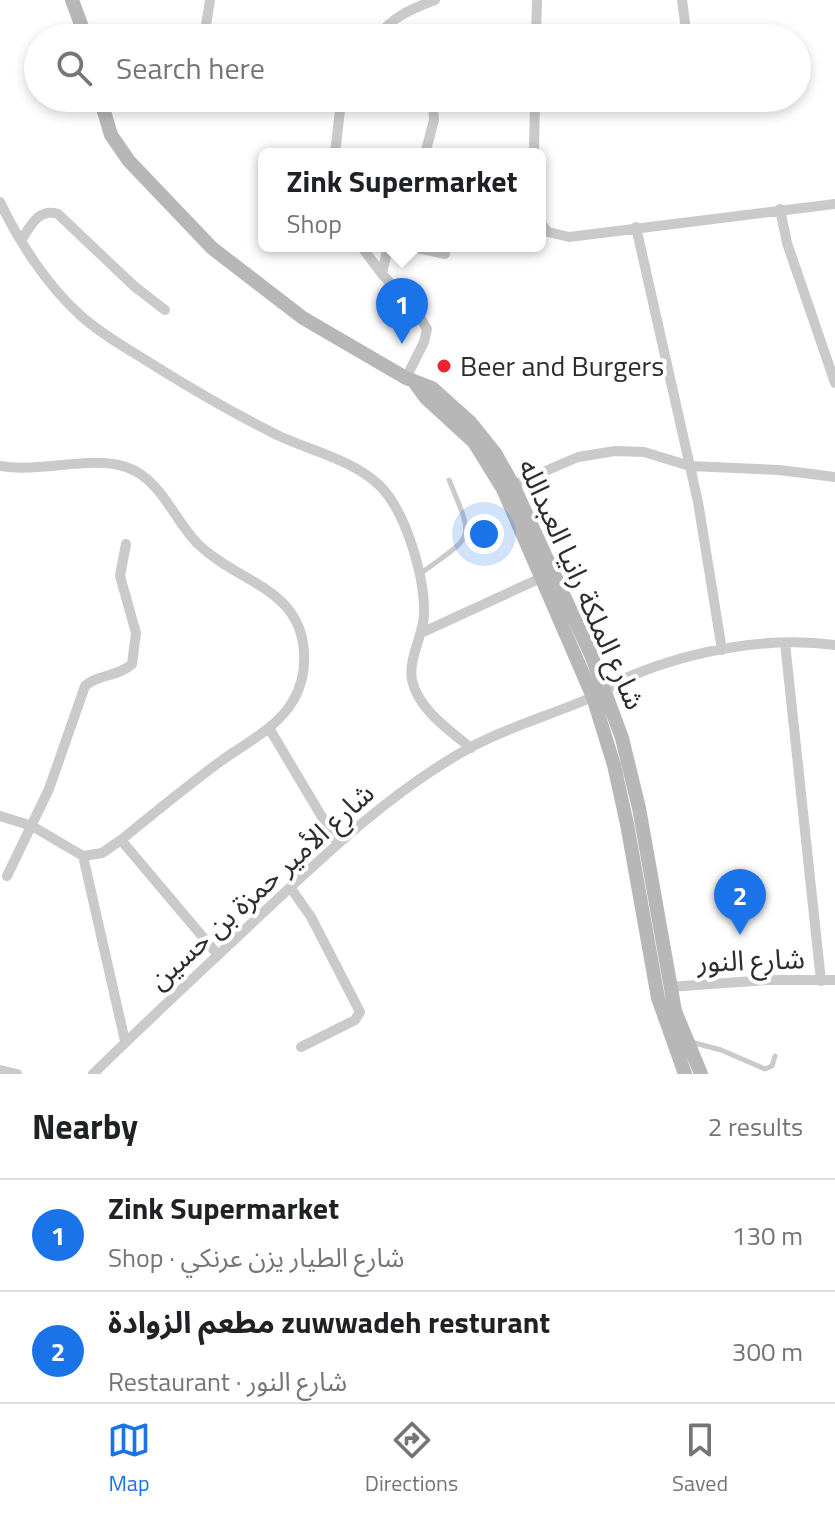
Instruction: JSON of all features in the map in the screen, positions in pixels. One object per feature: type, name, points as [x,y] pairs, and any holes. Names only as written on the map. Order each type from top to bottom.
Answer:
[{"type":"main road","points":[[72,0],[81,24]]},
{"type":"main road","name":"شارع الملكة رانيا العبدالله","points":[[104,112],[111,135],[129,161],[212,248],[303,318],[410,381],[432,388],[484,438],[513,485],[592,657],[627,824],[658,998],[664,1023],[685,1074]]},
{"type":"main road","name":"شارع الملكة رانيا العبدالله","points":[[410,381],[474,442],[486,460],[503,489],[598,694],[622,738],[639,808],[669,987],[701,1074]]},
{"type":"street","points":[[206,24],[210,0]]},
{"type":"street","points":[[388,24],[406,11],[435,0]]},
{"type":"street","points":[[536,24],[537,0]]},
{"type":"street","points":[[682,0],[685,24]]},
{"type":"street","points":[[336,148],[340,112]]},
{"type":"street","points":[[427,148],[433,112]]},
{"type":"street","points":[[534,148],[535,112]]},
{"type":"street","points":[[0,202],[38,265],[69,304],[92,325],[238,416],[303,448],[349,464],[378,485],[398,510],[419,575],[424,614],[412,667],[417,692],[435,717],[471,748]]},
{"type":"street","points":[[546,230],[557,236],[835,204]]},
{"type":"street","points":[[780,209],[787,243],[835,383]]},
{"type":"street","points":[[22,239],[42,214],[49,211],[58,214],[134,286],[165,310]]},
{"type":"street","points":[[636,227],[698,502],[722,650]]},
{"type":"street","points":[[366,252],[416,311],[427,329],[410,381]]},
{"type":"street","points":[[382,274],[387,252]]},
{"type":"street","points":[[436,252],[445,254]]},
{"type":"street","points":[[513,485],[593,453],[644,452],[690,466],[779,470],[835,477]]},
{"type":"street","points":[[0,466],[35,469],[98,463],[123,466],[139,472],[162,495],[198,544],[220,563],[283,602],[293,613],[303,639],[303,672],[293,701],[269,728],[102,853],[83,856],[32,826],[0,816]]},
{"type":"street","points":[[7,876],[62,756],[85,686],[94,679],[122,672],[132,664],[136,633],[120,576],[126,544]]},
{"type":"street","points":[[421,633],[543,577]]},
{"type":"street","points":[[785,643],[821,981]]},
{"type":"street","name":"شارع الأمير حمزة بن حسين","points":[[93,1074],[338,844],[398,796],[471,748],[598,694],[632,675],[722,650],[785,643],[835,645]]},
{"type":"street","points":[[269,728],[338,844]]},
{"type":"street","points":[[121,840],[218,955]]},
{"type":"street","points":[[83,856],[125,1041]]},
{"type":"street","points":[[290,887],[311,917],[360,1012],[355,1020],[301,1047]]},
{"type":"street","name":"شارع النور","points":[[669,987],[767,980],[835,980]]},
{"type":"street","points":[[0,1070],[17,1074]]},
{"type":"lane","points":[[419,575],[459,545],[467,534],[467,524],[449,480]]},
{"type":"lane","points":[[686,1040],[721,1050],[765,1069],[772,1066],[775,1056]]},
{"type":"place","name":"Zink Supermarket","points":[[402,344]]},
{"type":"place","name":"Beer and Burgers","points":[[444,366]]},
{"type":"place","name":"مطعم الزوادة zuwwadeh resturant","points":[[740,935]]}]
